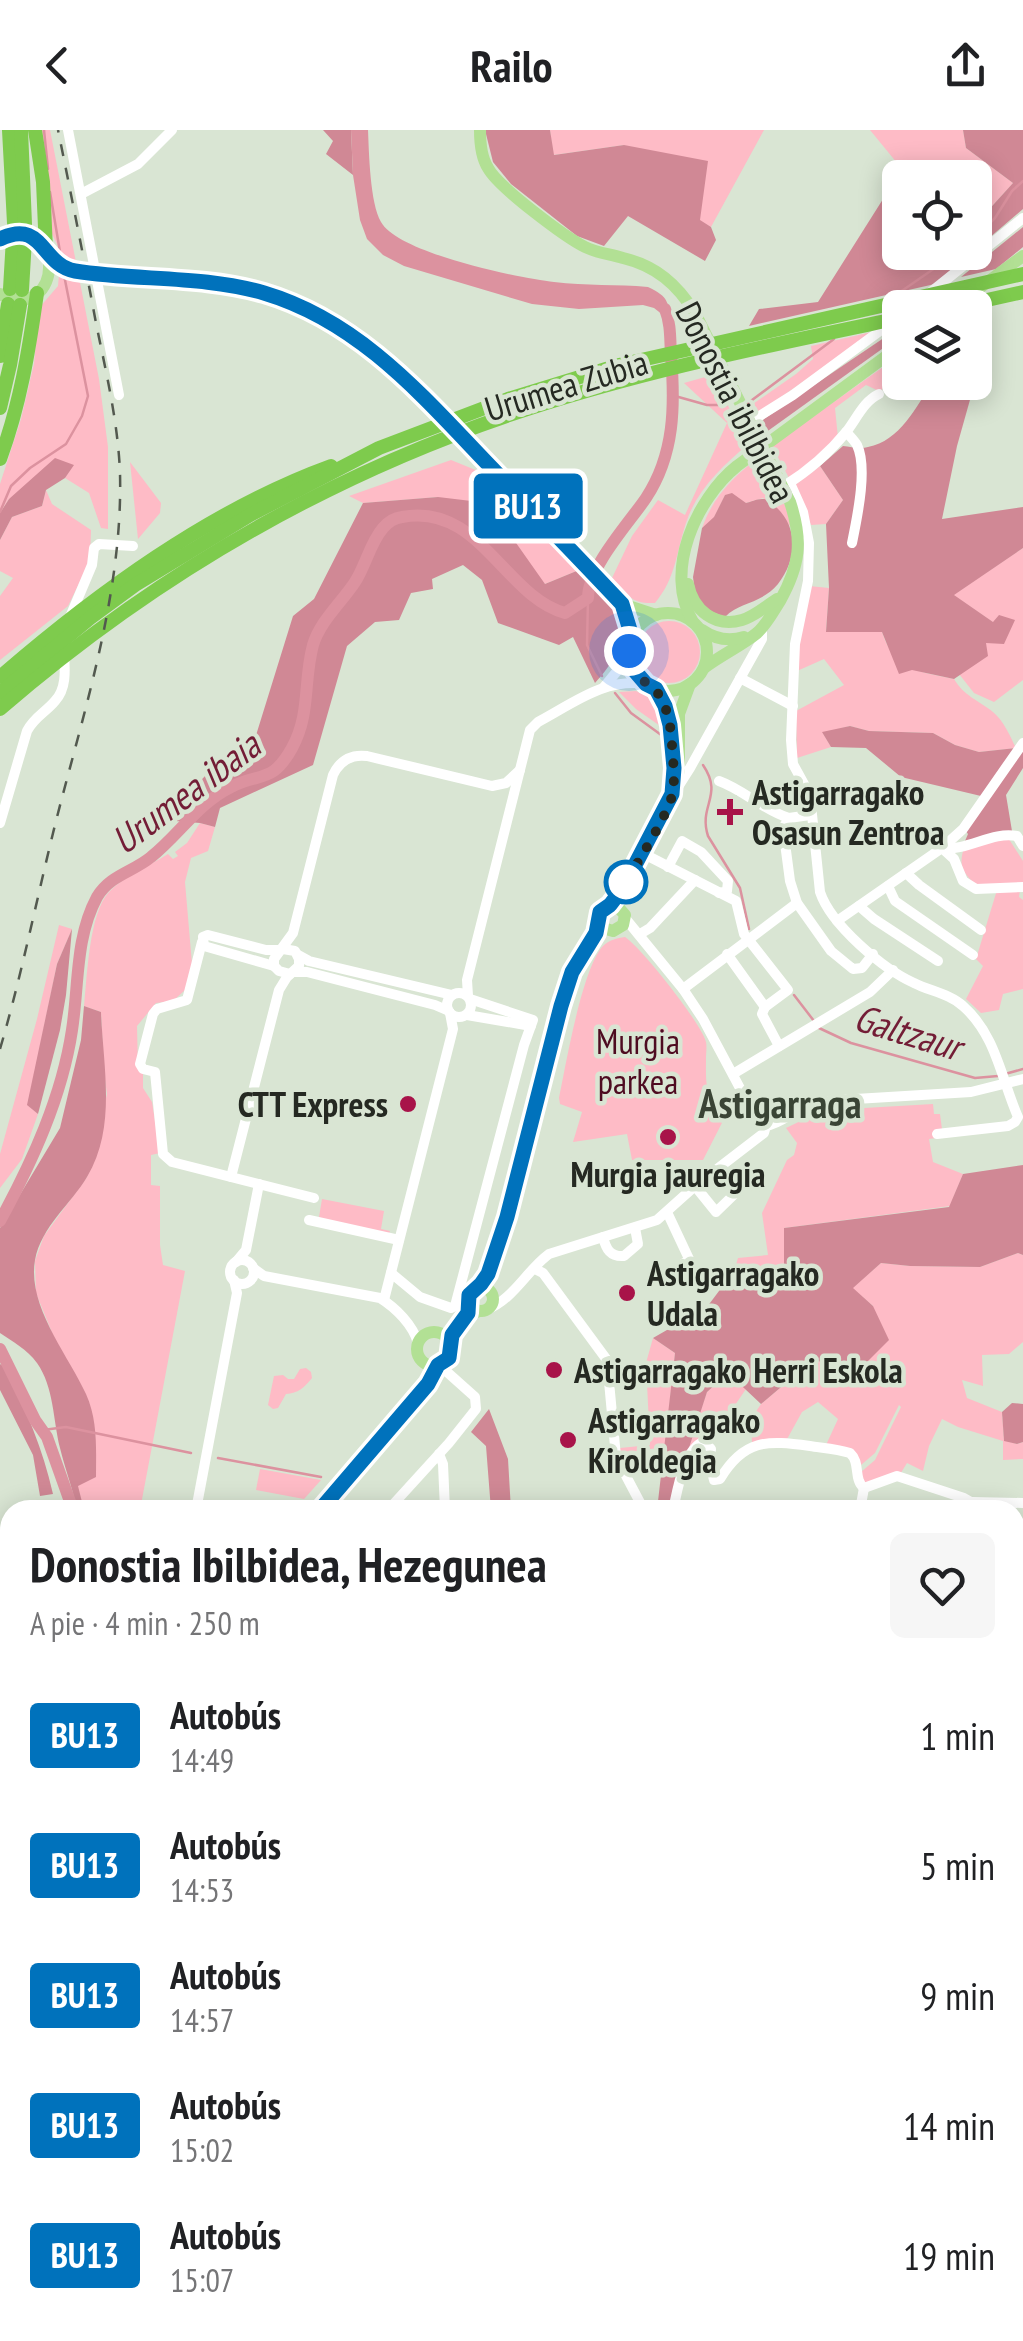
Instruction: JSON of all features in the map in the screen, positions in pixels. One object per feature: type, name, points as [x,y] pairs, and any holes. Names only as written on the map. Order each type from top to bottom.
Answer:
[{"type":"highway","points":[[0,459],[26,368],[9,130]]},
{"type":"highway","points":[[16,233],[21,130]]},
{"type":"highway","points":[[35,130],[48,254]]},
{"type":"highway","name":"Urumea Zubia","points":[[42,649],[187,552],[379,448],[508,399],[619,365],[1021,262]]},
{"type":"highway","points":[[992,299],[1023,292]]},
{"type":"highway","points":[[0,356],[21,294]]},
{"type":"highway","points":[[0,408],[21,294]]},
{"type":"highway","name":"Urumea Zubia","points":[[0,710],[121,612],[192,565],[260,525],[410,453],[545,403],[627,380],[882,321]]},
{"type":"highway","points":[[0,676],[42,649]]},
{"type":"highway","points":[[0,693],[42,649]]},
{"type":"main road","name":"Donostia ibilbidea","points":[[480,130],[488,170],[512,194],[578,243],[654,270],[678,289],[695,313],[786,485],[795,517],[798,540],[794,570],[761,628]]},
{"type":"main road","points":[[16,233],[8,235],[23,234],[36,239],[64,268],[80,272]]},
{"type":"main road","points":[[21,294],[51,266],[48,254]]},
{"type":"main road","points":[[979,290],[1021,262]]},
{"type":"main road","points":[[21,294],[62,273],[80,272],[219,284],[294,304],[348,332],[375,352],[427,400],[622,604],[659,615],[678,614],[711,636],[730,640],[761,628]]},
{"type":"main road","points":[[704,668],[707,649],[684,602],[682,579],[698,511],[717,484],[745,460],[882,359]]},
{"type":"main road","points":[[687,548],[690,595],[710,617],[728,622],[740,620],[783,594]]},
{"type":"main road","points":[[630,645],[644,622],[659,615],[673,598],[682,579]]},
{"type":"main road","points":[[622,604],[634,670],[651,687],[676,690],[690,684],[704,668],[761,628]]},
{"type":"main road","name":"Donostia ibilbidea","points":[[617,919],[623,888],[672,797],[683,761],[678,714],[690,684]]},
{"type":"main road","name":"Donostia ibilbidea","points":[[651,687],[668,716],[683,761],[674,780],[672,797]]},
{"type":"main road","points":[[435,1364],[419,1356],[422,1336],[492,1304],[486,1290],[488,1274],[507,1217],[567,986],[596,933],[602,910],[617,919],[567,986]]},
{"type":"main road","points":[[329,1500],[428,1384],[435,1364],[449,1358],[450,1344],[472,1313],[469,1295],[486,1290]]},
{"type":"main road","points":[[434,1332],[446,1337],[450,1344]]},
{"type":"street","points":[[68,130],[119,395]]},
{"type":"street","points":[[81,194],[138,164],[172,130]]},
{"type":"street","points":[[933,290],[1023,218]]},
{"type":"street","points":[[750,422],[882,330]]},
{"type":"street","points":[[879,394],[870,398],[846,432],[816,463],[786,485],[803,512],[809,543],[808,582],[796,644],[791,740],[793,764],[810,794],[823,901],[847,934],[893,970],[910,982],[962,1004],[988,1036],[1018,1117],[1008,1126],[937,1134]]},
{"type":"street","points":[[846,432],[858,446],[861,474],[859,514],[852,543]]},
{"type":"street","points":[[0,823],[28,731],[35,718],[61,692],[66,626],[92,565],[94,548],[99,544],[133,546]]},
{"type":"street","name":"Donostia ibilbidea","points":[[683,761],[740,678],[762,637],[761,628]]},
{"type":"street","points":[[604,686],[630,645]]},
{"type":"street","points":[[740,678],[793,706]]},
{"type":"street","points":[[453,1029],[471,1008],[467,980],[532,727],[604,686],[625,683],[651,687]]},
{"type":"street","points":[[837,921],[942,848],[962,829],[1023,743]]},
{"type":"street","points":[[279,990],[274,959],[292,933],[333,775],[342,762],[351,756],[367,756],[487,786],[502,797],[508,815]]},
{"type":"street","points":[[487,786],[506,782],[520,770]]},
{"type":"street","points":[[719,781],[777,814],[789,818],[810,815]]},
{"type":"street","points":[[789,818],[783,828],[797,903],[845,964],[853,969],[862,968],[873,954]]},
{"type":"street","points":[[942,848],[954,849],[1007,834],[1017,836],[1023,846]]},
{"type":"street","points":[[668,866],[682,841],[701,852],[723,875],[729,888],[719,893]]},
{"type":"street","points":[[942,848],[954,859],[963,881],[976,889],[1023,887]]},
{"type":"street","points":[[642,853],[736,901],[744,934],[788,990],[765,1007],[762,1014],[779,1046]]},
{"type":"street","points":[[906,873],[981,930]]},
{"type":"street","points":[[640,934],[695,880]]},
{"type":"street","points":[[888,886],[895,901],[972,955]]},
{"type":"street","points":[[683,989],[797,903]]},
{"type":"street","points":[[860,906],[938,961]]},
{"type":"street","points":[[617,919],[640,934],[683,989],[757,1120],[766,1126]]},
{"type":"street","points":[[314,1198],[172,1162],[164,1156],[155,1072],[140,1064],[152,1014],[187,1000],[203,936],[266,950],[291,949],[309,961],[452,995],[462,993],[533,1020],[455,1306],[450,1308],[420,1297],[391,1272]]},
{"type":"street","points":[[202,942],[204,946],[275,967],[282,974],[307,972],[438,1006],[457,1017],[466,1015],[530,1026]]},
{"type":"street","points":[[727,954],[765,1007]]},
{"type":"street","points":[[231,1177],[279,990],[299,966],[298,955]]},
{"type":"street","points":[[733,1074],[870,992],[893,970]]},
{"type":"street","points":[[384,1300],[453,1029],[447,1003],[452,995]]},
{"type":"street","points":[[507,1021],[520,1030],[524,1045]]},
{"type":"street","points":[[766,1126],[827,1101],[970,1092],[1002,1078],[1023,1080]]},
{"type":"street","points":[[472,1313],[499,1304],[553,1252],[657,1220],[764,1133],[766,1126]]},
{"type":"street","points":[[695,1186],[716,1212],[747,1182]]},
{"type":"street","points":[[198,1500],[238,1293],[246,1275],[246,1250],[259,1184]]},
{"type":"street","points":[[668,1212],[690,1261],[684,1263]]},
{"type":"street","points":[[310,1220],[399,1240]]},
{"type":"street","points":[[603,1237],[609,1252],[624,1256],[638,1244],[635,1228]]},
{"type":"street","points":[[246,1250],[230,1270],[384,1300],[412,1328],[418,1343]]},
{"type":"street","points":[[236,1262],[243,1260],[246,1275]]},
{"type":"street","points":[[535,1269],[544,1273],[607,1360],[616,1457],[639,1500]]},
{"type":"street","points":[[486,1290],[509,1295]]},
{"type":"street","points":[[412,1328],[434,1332]]},
{"type":"street","points":[[397,1500],[474,1414],[475,1397],[435,1364]]},
{"type":"street","points":[[676,1500],[689,1456],[696,1445],[704,1442],[711,1449],[709,1460],[714,1480],[720,1480],[737,1456],[755,1445],[788,1443],[850,1453],[857,1462],[859,1483],[864,1488]]},
{"type":"street","points":[[439,1454],[445,1500]]},
{"type":"street","points":[[864,1488],[897,1476],[959,1500]]},
{"type":"street","points":[[862,1500],[864,1488]]},
{"type":"green space","points":[[40,130],[50,130],[99,379],[108,447],[108,529],[101,528],[89,493],[65,478],[73,465],[9,499],[0,513],[0,484],[34,364],[39,308],[58,286],[61,252],[51,232]]},
{"type":"green space","points":[[550,130],[764,130],[711,227],[700,221],[624,145],[553,155]]},
{"type":"green space","points":[[870,130],[963,130],[966,148],[982,160],[895,160]]},
{"type":"green space","points":[[992,167],[1013,183],[992,206]]},
{"type":"green space","points":[[876,331],[761,411],[754,412],[750,406],[813,359],[811,346]]},
{"type":"green space","points":[[882,368],[881,392],[866,385],[835,408],[838,438],[813,462],[789,478],[772,446]]},
{"type":"green space","points":[[712,375],[748,444],[720,470],[697,500],[662,594],[655,603],[640,602],[612,578],[632,536],[658,500],[685,515],[727,423],[684,383]]},
{"type":"green space","points":[[762,455],[792,528],[763,498],[746,503],[725,495],[714,518],[702,528],[726,487]]},
{"type":"green space","points":[[451,460],[488,475],[579,570],[545,584],[438,497],[363,503],[349,496]]},
{"type":"green space","points":[[130,462],[161,503],[160,513],[138,539]]},
{"type":"green space","points":[[820,466],[843,500],[826,524],[811,525],[795,485]]},
{"type":"green space","points":[[46,490],[52,504],[91,530],[90,561],[68,606],[0,660],[0,596],[13,578],[0,571],[0,540],[12,517],[42,506]]},
{"type":"green space","points":[[1023,548],[1023,680],[994,702],[974,693],[959,674],[987,656],[985,643],[994,623],[953,595]]},
{"type":"green space","points":[[809,586],[829,588],[826,631],[882,632],[901,662],[919,671],[954,679],[967,694],[993,712],[1016,748],[979,752],[933,733],[869,731],[850,726],[823,733],[831,747],[797,758],[796,711],[844,685],[824,659],[797,671],[799,632]]},
{"type":"green space","points":[[669,621],[691,630],[700,652],[691,674],[669,683],[647,674],[638,652],[647,630]]},
{"type":"green space","points":[[636,691],[656,704],[663,728],[619,692]]},
{"type":"green space","points":[[200,823],[215,827],[208,851],[191,858],[185,882],[192,964],[185,990],[173,1001],[156,1003],[137,1026],[138,1070],[143,1073],[143,1088],[152,1102],[160,1153],[151,1155],[151,1185],[160,1186],[163,1265],[185,1271],[142,1500],[81,1500],[51,1330],[36,1293],[35,1261],[44,1236],[87,1177],[107,1094],[101,1012],[84,1006],[97,915],[109,892],[122,881],[168,854],[173,859],[178,856],[175,852],[187,843]]},
{"type":"green space","points":[[1007,836],[1023,861],[1023,885],[977,886],[963,869],[964,848]]},
{"type":"green space","points":[[997,890],[1020,890],[1023,900],[1023,989],[1003,994],[999,1010],[981,1013],[966,999],[983,966],[976,959]]},
{"type":"green space","points":[[59,925],[72,929],[57,964],[28,1105],[38,1114],[22,1159],[0,1188],[0,1154]]},
{"type":"green space","name":"Murgia parkea","points":[[625,937],[670,986],[706,1042],[708,1089],[727,1113],[703,1160],[632,1160],[627,1134],[573,1142],[582,1112],[560,1104],[559,1098],[576,1018],[595,958],[605,944]]},
{"type":"green space","points":[[933,1104],[934,1114],[940,1114],[943,1137],[929,1139],[933,1162],[963,1174],[950,1206],[784,1228],[784,1268],[734,1271],[738,1258],[768,1255],[762,1213],[797,1143],[786,1128],[830,1110]]},
{"type":"green space","points":[[322,1199],[384,1211],[381,1229],[390,1231],[388,1236],[318,1223]]},
{"type":"green space","points":[[1018,1253],[1023,1255],[1023,1342],[1009,1354],[982,1355],[983,1386],[962,1380],[967,1398],[1002,1412],[1004,1440],[1023,1442],[1023,1459],[1003,1460],[1003,1441],[942,1419],[923,1471],[907,1463],[899,1476],[865,1486],[861,1472],[875,1460],[899,1405],[875,1453],[861,1465],[857,1455],[826,1445],[838,1419],[818,1402],[802,1412],[786,1441],[752,1443],[751,1419],[761,1404],[813,1360],[859,1370],[873,1306],[852,1288],[881,1263],[980,1267]]},
{"type":"green space","points":[[653,1338],[675,1353],[665,1447],[621,1453],[620,1448],[650,1445],[646,1363]]},
{"type":"green space","points":[[306,1368],[312,1378],[306,1385],[286,1394],[278,1408],[268,1405],[274,1376],[294,1379],[300,1369]]},
{"type":"green space","points":[[729,1373],[746,1389],[720,1427],[706,1425],[701,1438],[684,1458],[707,1392]]},
{"type":"green space","points":[[260,1469],[321,1480],[304,1499],[256,1490]]},
{"type":"shaded area","points":[[323,130],[351,130],[353,175],[326,154],[333,141]]},
{"type":"shaded area","points":[[351,130],[368,130],[374,203],[381,222],[410,244],[514,275],[566,283],[648,287],[666,301],[669,324],[654,308],[643,305],[579,309],[532,304],[404,266],[383,255],[367,239],[360,220]]},
{"type":"shaded area","points":[[485,130],[550,130],[554,155],[624,145],[708,161],[700,220],[711,227],[716,240],[705,261],[628,216],[604,246],[577,236],[511,184],[493,162]]},
{"type":"shaded area","points":[[963,130],[1023,130],[1023,209],[992,235],[992,206],[1013,183],[992,167],[992,160],[982,160],[966,148]]},
{"type":"shaded area","points":[[882,201],[882,270],[952,270],[935,284],[882,290],[882,296],[749,326],[759,309],[818,302]]},
{"type":"shaded area","points":[[1023,227],[1023,247],[992,270],[992,252]]},
{"type":"shaded area","points":[[970,270],[992,270],[961,277]]},
{"type":"shaded area","points":[[882,339],[882,349],[765,433],[760,424]]},
{"type":"shaded area","points":[[921,400],[970,400],[942,519],[1023,507],[1023,548],[954,595],[993,622],[999,615],[1015,620],[1004,644],[986,643],[988,656],[954,679],[912,670],[899,674],[882,632],[826,632],[826,524],[843,500],[820,466],[843,446],[865,448],[879,444],[906,422]]},
{"type":"shaded area","points":[[55,458],[74,465],[65,478],[46,490],[42,506],[12,517],[0,540],[0,513],[9,499]]},
{"type":"shaded area","points":[[732,493],[746,503],[762,499],[771,502],[783,514],[793,544],[789,565],[778,584],[725,617],[701,603],[693,577],[702,528],[714,517],[725,495]]},
{"type":"shaded area","points":[[438,497],[488,503],[545,584],[579,570],[605,598],[620,623],[621,636],[618,650],[595,683],[573,637],[559,645],[498,623],[482,580],[463,565],[432,579],[433,589],[411,593],[399,620],[375,622],[347,646],[313,765],[220,808],[215,827],[163,820],[206,775],[249,758],[293,616],[314,599],[363,503]]},
{"type":"shaded area","points":[[850,726],[869,731],[933,733],[979,752],[1016,748],[981,796],[901,777],[866,748],[831,747],[822,732]]},
{"type":"shaded area","points":[[1023,747],[1023,768],[1006,795],[1012,831],[965,841],[965,830]]},
{"type":"shaded area","points":[[72,929],[60,1030],[38,1114],[27,1105],[57,964]]},
{"type":"shaded area","points":[[84,1006],[101,1012],[106,1096],[102,1138],[87,1177],[43,1237],[34,1277],[43,1312],[93,1414],[96,1477],[78,1486],[82,1500],[74,1500],[43,1372],[29,1354],[0,1333],[0,1228],[60,1128],[81,1040]]},
{"type":"shaded area","points":[[1023,1165],[1023,1255],[1018,1253],[980,1267],[881,1263],[853,1288],[873,1306],[889,1340],[859,1370],[813,1360],[761,1404],[728,1373],[707,1392],[672,1500],[658,1500],[675,1353],[653,1338],[707,1307],[734,1271],[784,1268],[784,1228],[949,1207],[963,1174]]},
{"type":"shaded area","points":[[0,1364],[6,1368],[27,1414],[53,1494],[40,1496],[33,1455],[0,1390]]},
{"type":"shaded area","points":[[1012,1403],[1023,1404],[1023,1442],[1017,1444],[1004,1441],[1002,1412]]},
{"type":"shaded area","points":[[489,1409],[508,1459],[510,1500],[490,1500],[486,1446],[471,1432]]},
{"type":"waterway","points":[[44,130],[48,169]]},
{"type":"waterway","points":[[992,221],[1023,181]]},
{"type":"waterway","points":[[50,192],[61,258]]},
{"type":"waterway","points":[[903,290],[932,270]]},
{"type":"waterway","points":[[0,512],[11,486],[66,444],[88,396],[64,275]]},
{"type":"waterway","name":"Urumea ibaia","points":[[0,1221],[34,1152],[61,1080],[72,1030],[85,929],[102,890],[151,857],[219,794],[272,772],[285,759],[302,722],[316,636],[355,582],[379,534],[391,521],[429,516],[452,523],[490,553],[525,589],[544,604],[565,613],[588,598],[595,573],[656,481],[668,447],[673,392],[665,309]]},
{"type":"waterway","points":[[748,403],[834,339]]},
{"type":"waterway","points":[[675,396],[707,405],[727,405]]},
{"type":"waterway","name":"Galtzaur","points":[[588,598],[587,645],[602,676]]},
{"type":"waterway","name":"Galtzaur","points":[[615,693],[631,713],[664,737]]},
{"type":"waterway","name":"Galtzaur","points":[[703,765],[711,785],[706,816],[708,836],[740,888],[749,929]]},
{"type":"waterway","name":"Galtzaur","points":[[794,995],[814,1021]]},
{"type":"waterway","name":"Galtzaur","points":[[819,1028],[851,1043],[975,1078],[998,1076]]},
{"type":"waterway","name":"Galtzaur","points":[[1005,1074],[1023,1069]]},
{"type":"waterway","name":"Urumea ibaia","points":[[0,1349],[47,1437],[69,1500]]},
{"type":"waterway","points":[[43,1430],[66,1427],[191,1453]]},
{"type":"waterway","points":[[218,1458],[321,1477]]},
{"type":"railway","points":[[0,1049],[100,648],[119,517],[120,473],[114,416],[58,130]]},
{"type":"bus line","name":"BU13","points":[[0,239],[16,234],[30,236],[42,244],[50,259],[74,271],[194,280],[267,294],[348,332],[401,374],[622,604],[632,639],[630,661],[639,678],[656,689],[668,716],[674,768],[672,794],[623,888],[600,912],[596,933],[572,972],[507,1217],[488,1274],[469,1295],[468,1313],[452,1335],[449,1358],[438,1365],[428,1384],[329,1500]]},
{"type":"place","name":"Astigarragako Osasun Zentroa","points":[[730,812]]},
{"type":"place","name":"CTT Express","points":[[408,1104]]},
{"type":"place","name":"Murgia jauregia","points":[[668,1137]]},
{"type":"place","name":"Astigarragako Udala","points":[[627,1293]]},
{"type":"place","name":"Astigarragako Herri Eskola","points":[[554,1370]]},
{"type":"place","name":"Astigarragako Kiroldegia","points":[[568,1440]]},
{"type":"district","name":"Astigarraga","points":[[780,1103]]},
{"type":"route","points":[[626,882],[623,888],[669,803],[674,780],[665,706],[656,689],[639,678],[629,651]]}]
